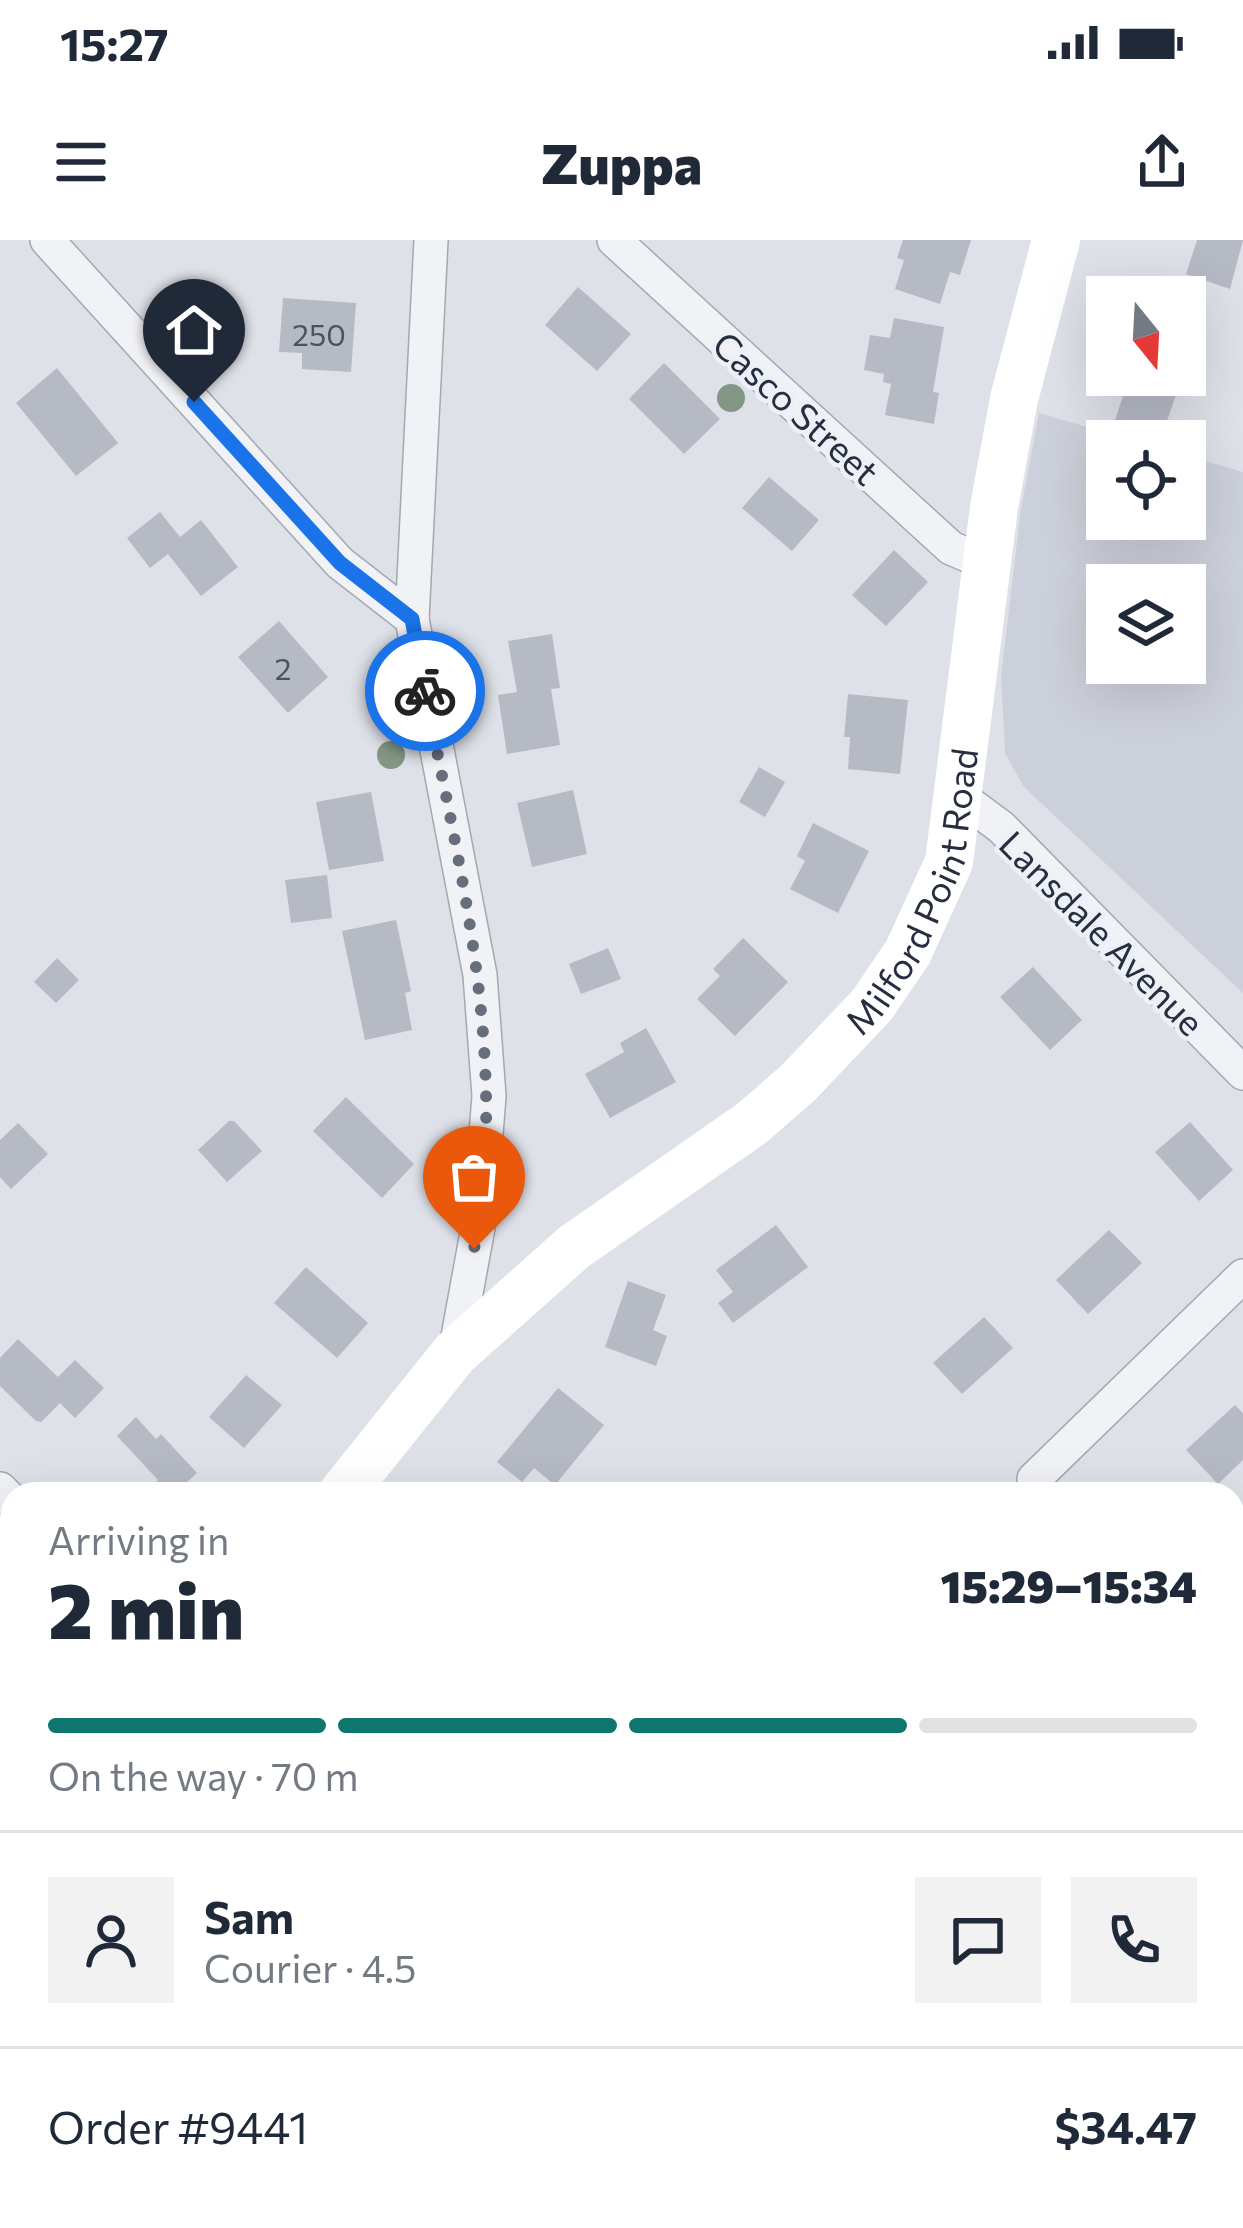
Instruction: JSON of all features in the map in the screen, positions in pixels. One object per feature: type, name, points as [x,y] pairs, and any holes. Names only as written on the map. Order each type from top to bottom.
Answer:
[{"type":"main road","name":"Milford Point Road","points":[[352,1482],[455,1354],[574,1247],[752,1123],[798,1083],[872,1006],[908,952],[949,862],[986,563],[1014,399],[1056,240]]},
{"type":"street","points":[[47,240],[340,563],[412,619]]},
{"type":"street","points":[[431,240],[412,619],[480,975],[486,1037],[485,1166],[455,1354]]},
{"type":"street","name":"Casco Street","points":[[614,240],[951,548],[986,563]]},
{"type":"street","name":"Lansdale Avenue","points":[[959,796],[1001,827],[1243,1072]]},
{"type":"street","points":[[1034,1479],[1243,1276]]},
{"type":"shaded area","points":[[1039,413],[1086,427],[1086,540],[1206,540],[1206,461],[1243,472],[1243,993],[1024,787],[1005,753],[1001,676],[1021,509]]},
{"type":"building","points":[[903,240],[971,240],[960,275],[950,272],[940,304],[895,289],[904,260],[897,258]]},
{"type":"building","points":[[1197,240],[1243,240],[1230,289],[1206,281],[1206,276],[1186,274]]},
{"type":"building","points":[[578,287],[631,334],[597,371],[545,325]]},
{"type":"building","points":[[283,298],[356,303],[351,372],[302,369],[302,353],[279,352]]},
{"type":"building","points":[[894,318],[944,327],[933,392],[939,393],[934,424],[885,415],[891,384],[883,382],[884,374],[864,370],[870,335],[890,338]]},
{"type":"building","points":[[664,363],[720,419],[684,454],[629,399]]},
{"type":"building","points":[[57,368],[118,443],[76,476],[16,403]]},
{"type":"building","points":[[1123,396],[1176,396],[1167,420],[1115,420]]},
{"type":"building","points":[[769,477],[819,520],[792,551],[742,508]]},
{"type":"building","points":[[160,512],[180,537],[201,520],[238,567],[201,596],[168,554],[150,568],[127,538]]},
{"type":"building","points":[[894,550],[928,582],[886,626],[852,595]]},
{"type":"building","points":[[279,621],[328,677],[288,713],[238,657]]},
{"type":"building","points":[[552,634],[560,688],[551,689],[560,745],[507,754],[498,695],[517,692],[508,641]]},
{"type":"building","points":[[848,694],[908,700],[900,774],[848,769],[850,737],[844,737]]},
{"type":"building","points":[[759,767],[785,782],[765,817],[739,802]]},
{"type":"building","points":[[573,790],[587,854],[532,867],[517,803]]},
{"type":"building","points":[[371,792],[384,861],[329,870],[316,802]]},
{"type":"building","points":[[813,823],[869,851],[838,913],[790,889],[805,861],[797,856]]},
{"type":"building","points":[[327,875],[332,918],[291,923],[285,880]]},
{"type":"building","points":[[396,920],[411,991],[405,993],[412,1030],[365,1040],[342,931]]},
{"type":"building","points":[[743,938],[788,982],[735,1036],[697,999],[720,976],[713,969]]},
{"type":"building","points":[[608,948],[621,979],[581,994],[569,964]]},
{"type":"building","points":[[57,958],[79,980],[56,1003],[34,982]]},
{"type":"building","points":[[1033,967],[1082,1020],[1050,1050],[1000,997]]},
{"type":"building","points":[[646,1028],[676,1082],[610,1118],[585,1074],[624,1052],[620,1043]]},
{"type":"building","points":[[346,1097],[414,1164],[382,1198],[313,1131]]},
{"type":"building","points":[[229,1121],[262,1151],[227,1182],[198,1150]]},
{"type":"building","points":[[1190,1122],[1233,1170],[1199,1201],[1155,1152]]},
{"type":"building","points":[[18,1123],[48,1154],[11,1189],[0,1177],[0,1140]]},
{"type":"building","points":[[776,1225],[808,1267],[733,1323],[718,1303],[733,1292],[716,1270]]},
{"type":"building","points":[[1109,1230],[1142,1263],[1088,1314],[1056,1280]]},
{"type":"building","points":[[306,1267],[368,1323],[337,1358],[274,1303]]},
{"type":"building","points":[[628,1281],[666,1295],[653,1330],[667,1336],[656,1366],[605,1347]]},
{"type":"building","points":[[984,1317],[1013,1348],[962,1394],[933,1363]]},
{"type":"building","points":[[18,1339],[58,1377],[75,1360],[104,1388],[75,1418],[60,1403],[41,1422],[36,1421],[0,1386],[0,1358]]},
{"type":"building","points":[[246,1375],[282,1405],[244,1448],[209,1417]]},
{"type":"building","points":[[558,1388],[604,1425],[557,1482],[534,1468],[522,1482],[497,1462]]},
{"type":"building","points":[[1235,1405],[1243,1413],[1243,1460],[1220,1482],[1186,1450]]},
{"type":"building","points":[[136,1417],[156,1439],[161,1434],[197,1473],[187,1482],[156,1482],[117,1436]]},
{"type":"way so far","points":[[425,691],[480,975],[486,1037],[489,1096],[474,1249]]},
{"type":"route","points":[[194,402],[340,563],[412,619],[425,691]]}]
